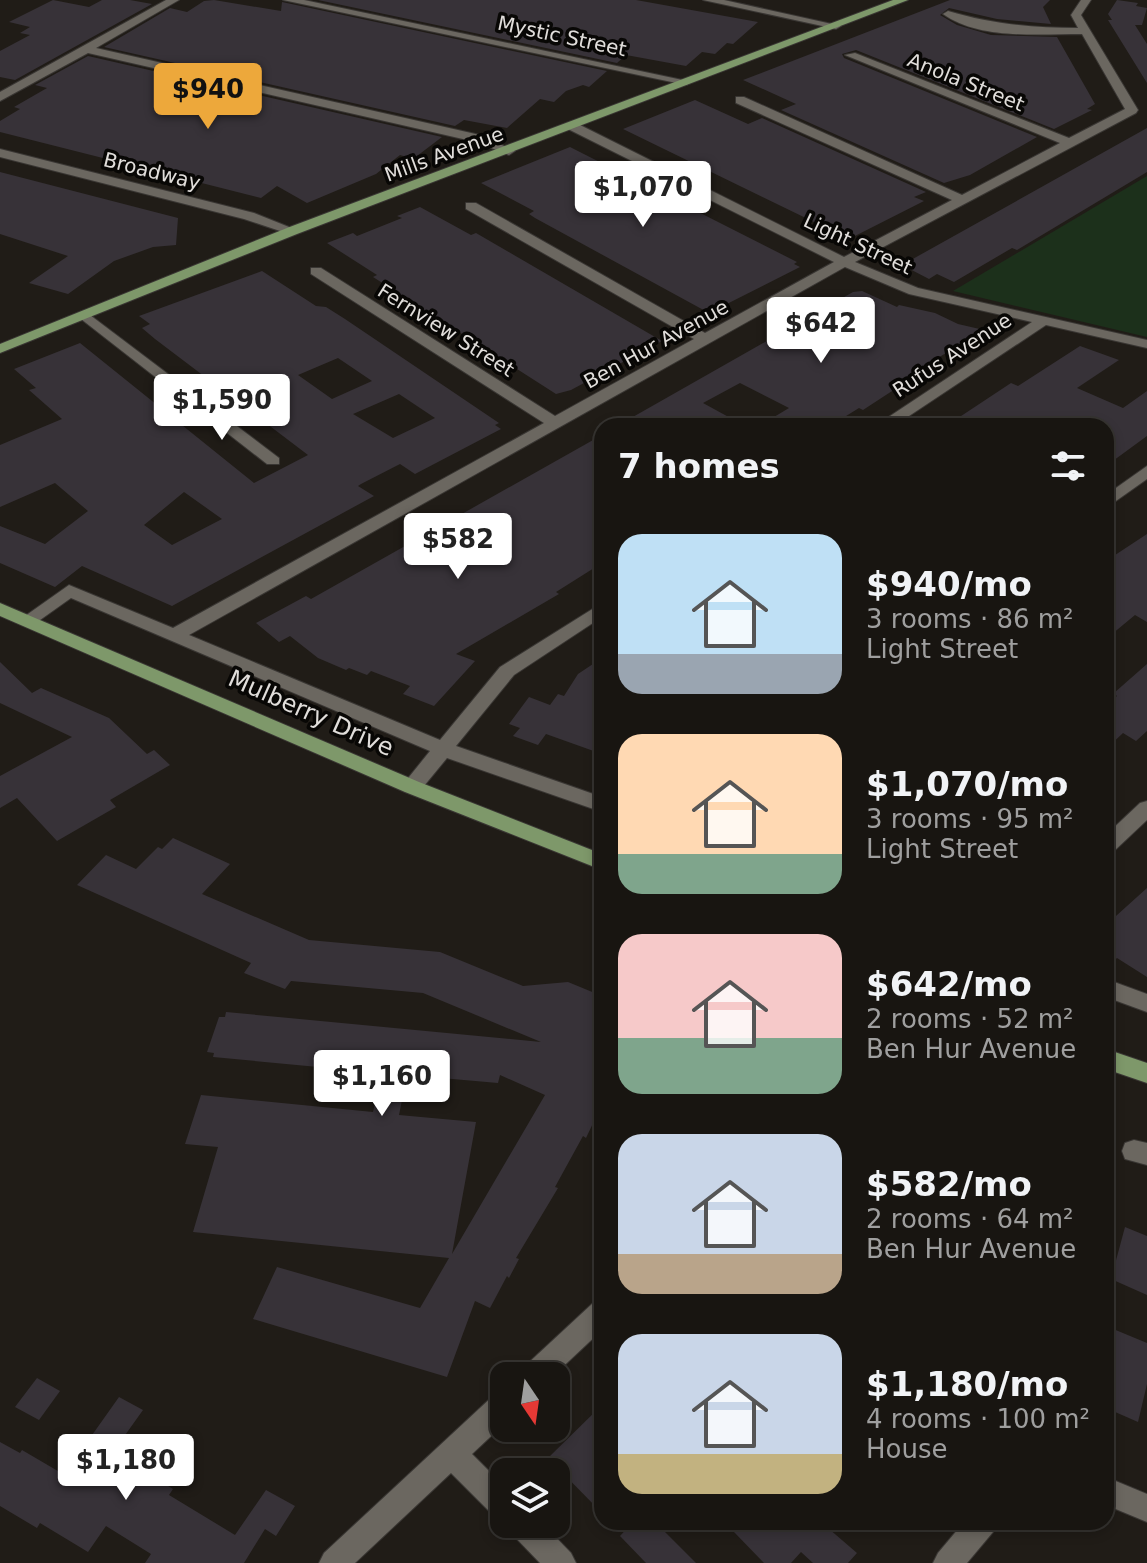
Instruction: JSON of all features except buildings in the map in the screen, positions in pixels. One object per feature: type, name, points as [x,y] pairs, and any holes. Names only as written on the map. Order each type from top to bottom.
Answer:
[{"type":"main road","name":"Mills Avenue","points":[[0,349],[292,231],[903,0]]},
{"type":"main road","name":"Mulberry Drive","points":[[0,609],[412,787],[594,859]]},
{"type":"main road","points":[[1114,1062],[1147,1073]]},
{"type":"street","points":[[0,97],[174,0]]},
{"type":"street","name":"Mystic Street","points":[[288,0],[686,82]]},
{"type":"street","points":[[708,0],[836,26]]},
{"type":"street","points":[[948,14],[973,25],[1012,32],[1083,31],[1076,15],[1086,0]]},
{"type":"street","name":"Ben Hur Avenue","points":[[174,635],[844,262],[1132,110],[1083,31]]},
{"type":"street","points":[[87,49],[480,139],[509,151]]},
{"type":"street","name":"Anola Street","points":[[851,55],[1068,142]]},
{"type":"street","points":[[740,100],[961,199]]},
{"type":"street","name":"Light Street","points":[[572,126],[844,262],[914,291],[1147,344]]},
{"type":"street","name":"Broadway","points":[[0,153],[249,216],[292,231]]},
{"type":"street","points":[[471,206],[706,340]]},
{"type":"street","name":"Fernview Street","points":[[316,271],[555,423]]},
{"type":"street","points":[[86,316],[273,461]]},
{"type":"street","name":"Rufus Avenue","points":[[895,418],[1045,320]]},
{"type":"street","points":[[1114,497],[1147,471]]},
{"type":"street","name":"Mulberry Drive","points":[[27,621],[69,591],[443,749],[594,802]]},
{"type":"street","points":[[412,787],[507,671],[594,614]]},
{"type":"street","points":[[1114,839],[1147,808]]},
{"type":"street","points":[[1114,991],[1147,1003]]},
{"type":"street","points":[[549,1362],[594,1320]]},
{"type":"street","points":[[334,1563],[490,1418]]},
{"type":"street","points":[[452,1454],[490,1492]]},
{"type":"street","points":[[1114,1494],[1147,1508]]},
{"type":"street","points":[[948,1563],[976,1530]]},
{"type":"street","points":[[536,1538],[561,1563]]},
{"type":"green space","points":[[1147,176],[1147,337],[953,291]]}]
